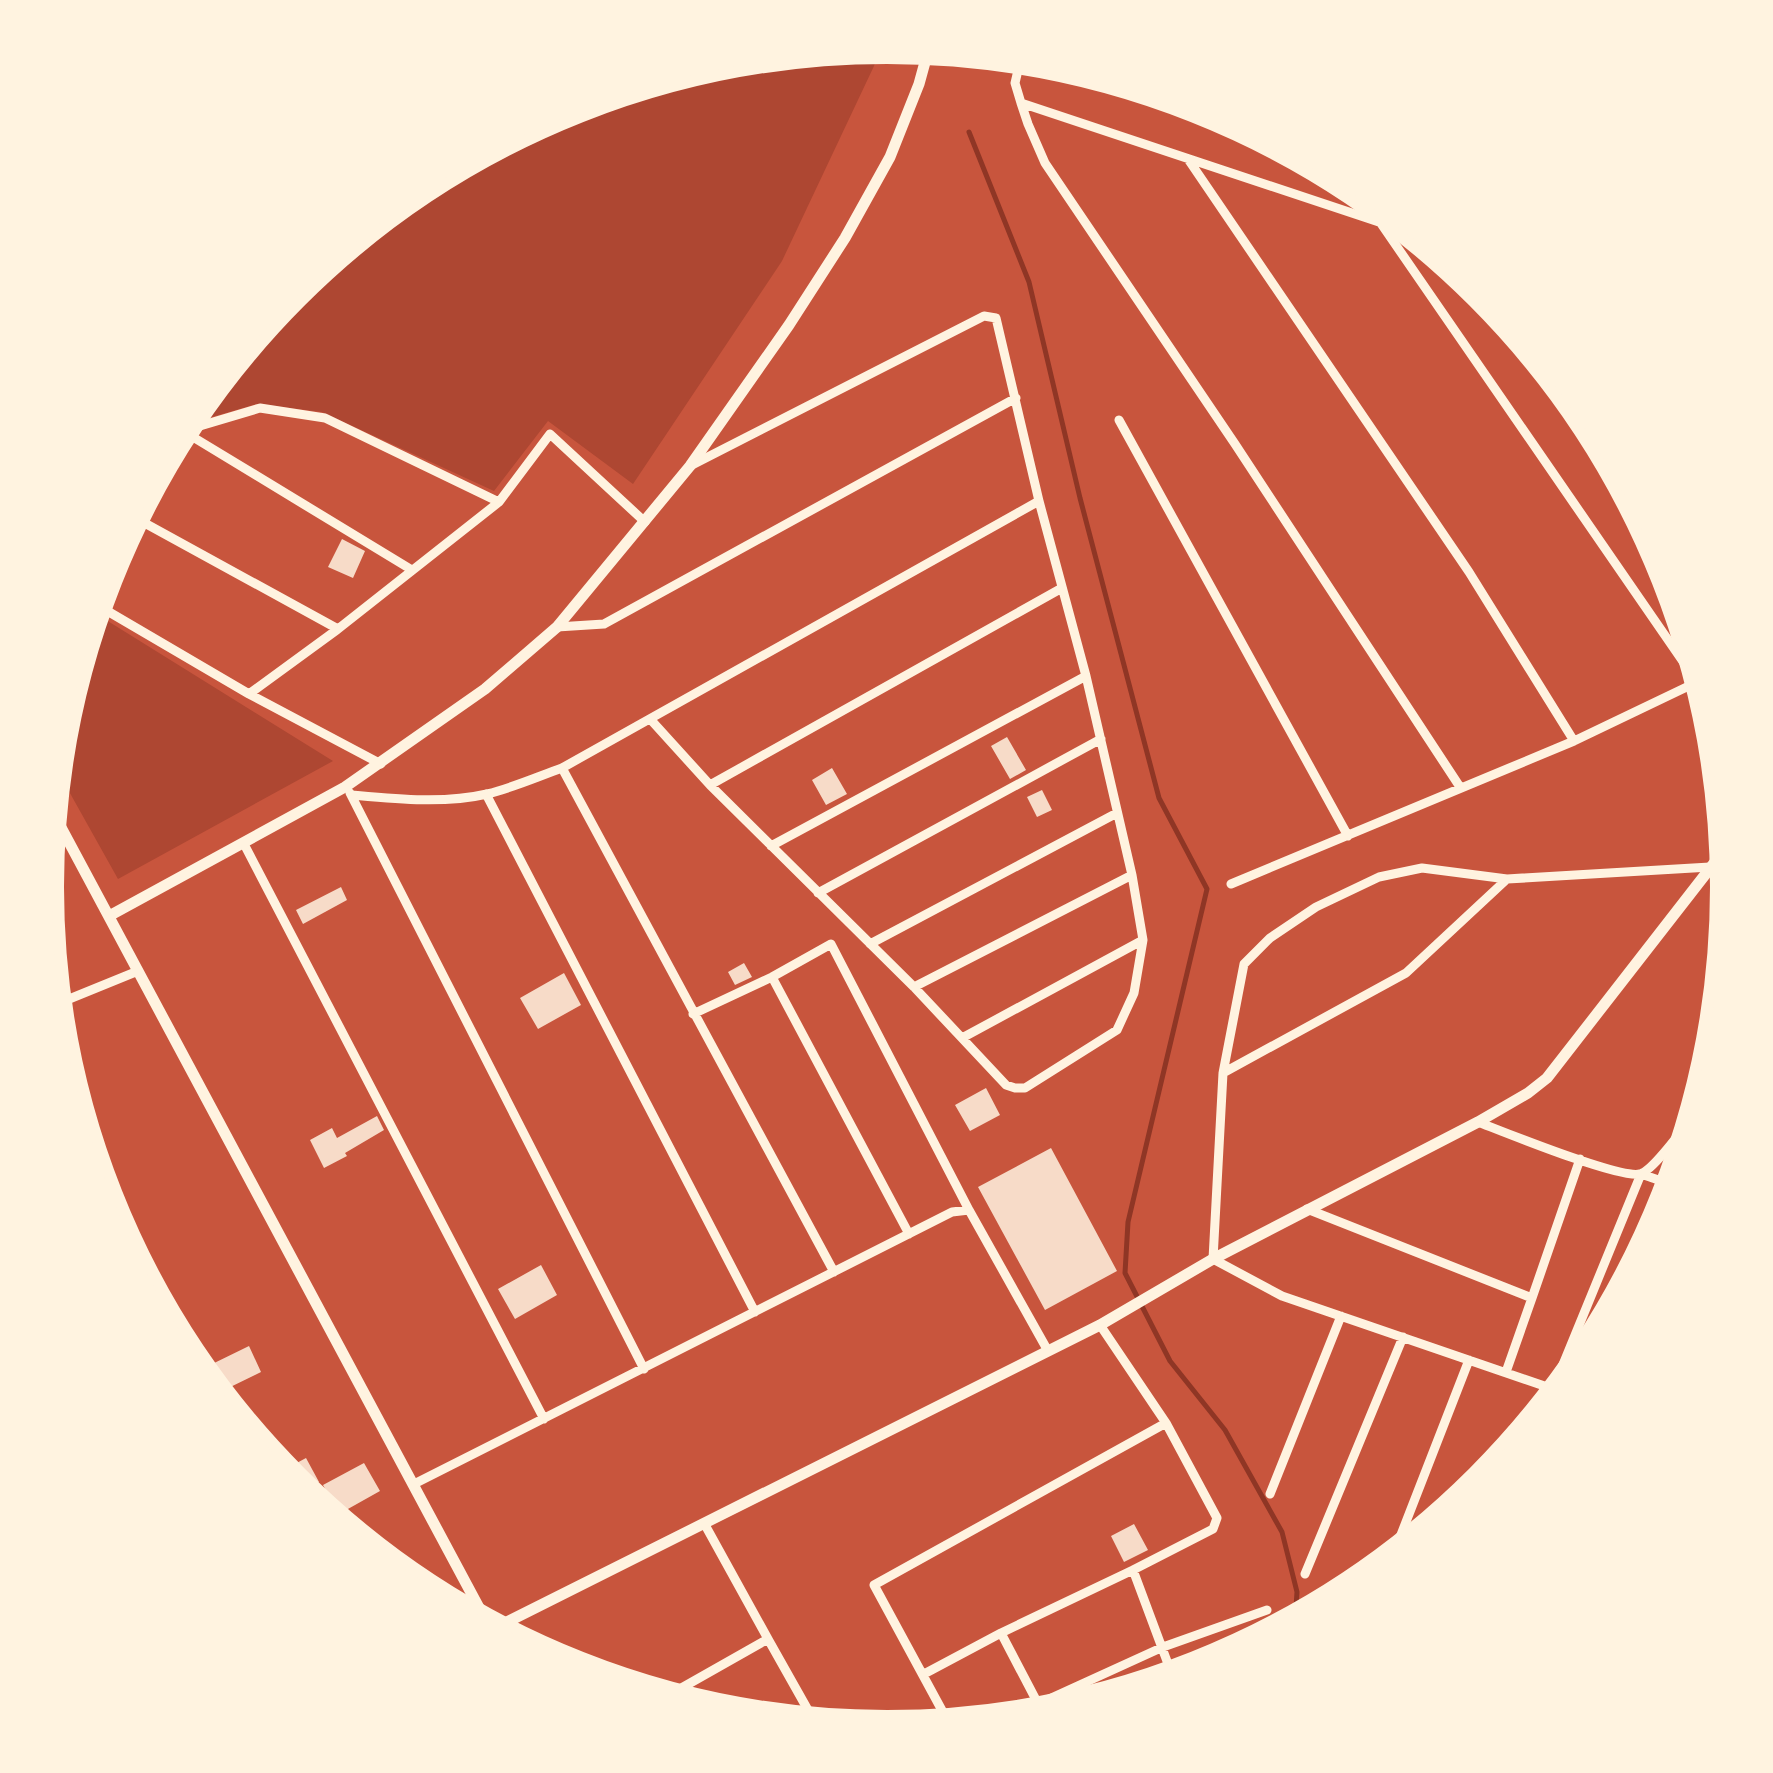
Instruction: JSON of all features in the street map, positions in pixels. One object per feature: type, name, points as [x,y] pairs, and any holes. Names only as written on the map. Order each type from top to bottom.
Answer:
[{"type":"street","points":[[109,916],[349,791],[485,689],[557,628],[690,466],[845,238],[890,156],[926,59]]},
{"type":"street","points":[[1018,69],[1015,83],[1045,163],[1460,787]]},
{"type":"street","points":[[1021,103],[1388,227]]},
{"type":"street","points":[[1188,159],[1469,572],[1574,741]]},
{"type":"street","points":[[1382,225],[1685,666]]},
{"type":"street","points":[[651,720],[710,785],[1006,1084],[1025,1088],[1117,1030],[1134,993],[1143,940],[1132,875],[996,318],[984,316],[690,466]]},
{"type":"street","points":[[557,628],[604,624],[1016,398]]},
{"type":"street","points":[[196,427],[260,408],[325,418],[499,502]]},
{"type":"street","points":[[1120,420],[1348,836]]},
{"type":"street","points":[[250,694],[499,502],[550,434],[644,522]]},
{"type":"street","points":[[189,439],[412,570]]},
{"type":"street","points":[[349,791],[400,799],[486,794],[562,768],[1039,500]]},
{"type":"street","points":[[142,522],[338,629]]},
{"type":"street","points":[[710,785],[1062,588]]},
{"type":"street","points":[[105,610],[381,764]]},
{"type":"street","points":[[771,846],[1086,676]]},
{"type":"street","points":[[1231,884],[1574,741],[1690,685]]},
{"type":"street","points":[[818,892],[1100,739]]},
{"type":"street","points":[[562,768],[834,1272]]},
{"type":"street","points":[[349,791],[644,1369]]},
{"type":"street","points":[[486,794],[756,1312]]},
{"type":"street","points":[[870,944],[1117,813]]},
{"type":"street","points":[[60,824],[479,1608]]},
{"type":"street","points":[[244,844],[544,1419]]},
{"type":"street","points":[[506,1622],[1100,1326],[1213,1260],[1528,1094],[1547,1078],[1715,861]]},
{"type":"street","points":[[1213,1260],[1223,1073],[1244,964],[1270,938],[1316,907],[1379,877],[1422,868],[1507,878],[1710,867]]},
{"type":"street","points":[[914,987],[1132,875]]},
{"type":"street","points":[[1223,1073],[1406,974],[1507,878]]},
{"type":"street","points":[[962,1038],[1143,940]]},
{"type":"street","points":[[693,1014],[831,944],[969,1210],[1048,1351]]},
{"type":"street","points":[[66,1000],[138,971]]},
{"type":"street","points":[[772,977],[909,1234]]},
{"type":"street","points":[[1478,1122],[1580,1159],[1661,1181]]},
{"type":"street","points":[[1571,1354],[1641,1174],[1678,1134]]},
{"type":"street","points":[[1506,1372],[1580,1159]]},
{"type":"street","points":[[414,1484],[952,1212],[969,1210]]},
{"type":"street","points":[[1307,1210],[1532,1298]]},
{"type":"street","points":[[1213,1260],[1282,1296],[1547,1387]]},
{"type":"street","points":[[1270,1494],[1341,1316]]},
{"type":"street","points":[[924,1674],[1214,1528],[1217,1518],[1166,1423],[1100,1326]]},
{"type":"street","points":[[1305,1574],[1404,1337]]},
{"type":"street","points":[[1400,1536],[1469,1360]]},
{"type":"street","points":[[945,1714],[874,1585],[1166,1423]]},
{"type":"street","points":[[704,1524],[809,1711]]},
{"type":"street","points":[[1133,1570],[1169,1666]]},
{"type":"street","points":[[1046,1700],[1163,1647],[1266,1610]]},
{"type":"street","points":[[1002,1633],[1037,1702]]},
{"type":"street","points":[[680,1689],[768,1639]]},
{"type":"shaded area","points":[[877,58],[782,261],[633,484],[548,421],[494,491],[322,412],[257,404],[201,420],[263,340],[300,300],[382,229],[472,169],[569,121],[672,86],[778,65]]},
{"type":"shaded area","points":[[102,617],[333,761],[118,879],[64,783],[73,725]]},
{"type":"building","points":[[342,539],[365,551],[353,578],[328,567]]},
{"type":"building","points":[[1007,737],[1026,770],[1010,779],[991,746]]},
{"type":"building","points":[[832,768],[847,794],[826,805],[812,780]]},
{"type":"building","points":[[1042,790],[1052,810],[1037,817],[1027,797]]},
{"type":"building","points":[[341,887],[347,900],[303,924],[296,910]]},
{"type":"building","points":[[744,963],[752,977],[735,985],[728,972]]},
{"type":"building","points":[[564,973],[581,1005],[538,1029],[520,998]]},
{"type":"building","points":[[986,1088],[1000,1115],[970,1131],[955,1105]]},
{"type":"building","points":[[377,1116],[384,1130],[324,1168],[310,1140],[332,1128],[337,1138]]},
{"type":"building","points":[[1051,1148],[1117,1271],[1045,1310],[978,1187]]},
{"type":"building","points":[[541,1265],[557,1295],[515,1319],[498,1289]]},
{"type":"building","points":[[249,1346],[261,1372],[227,1389],[210,1365]]},
{"type":"building","points":[[306,1458],[319,1482],[313,1485],[293,1465]]},
{"type":"building","points":[[364,1463],[380,1491],[343,1512],[323,1485]]},
{"type":"building","points":[[1134,1524],[1148,1550],[1124,1562],[1111,1536]]},
{"type":"waterway","points":[[969,132],[1029,282],[1080,498],[1159,798],[1207,889],[1128,1222],[1125,1273],[1170,1361],[1225,1430],[1282,1532],[1297,1592],[1296,1607]]}]
